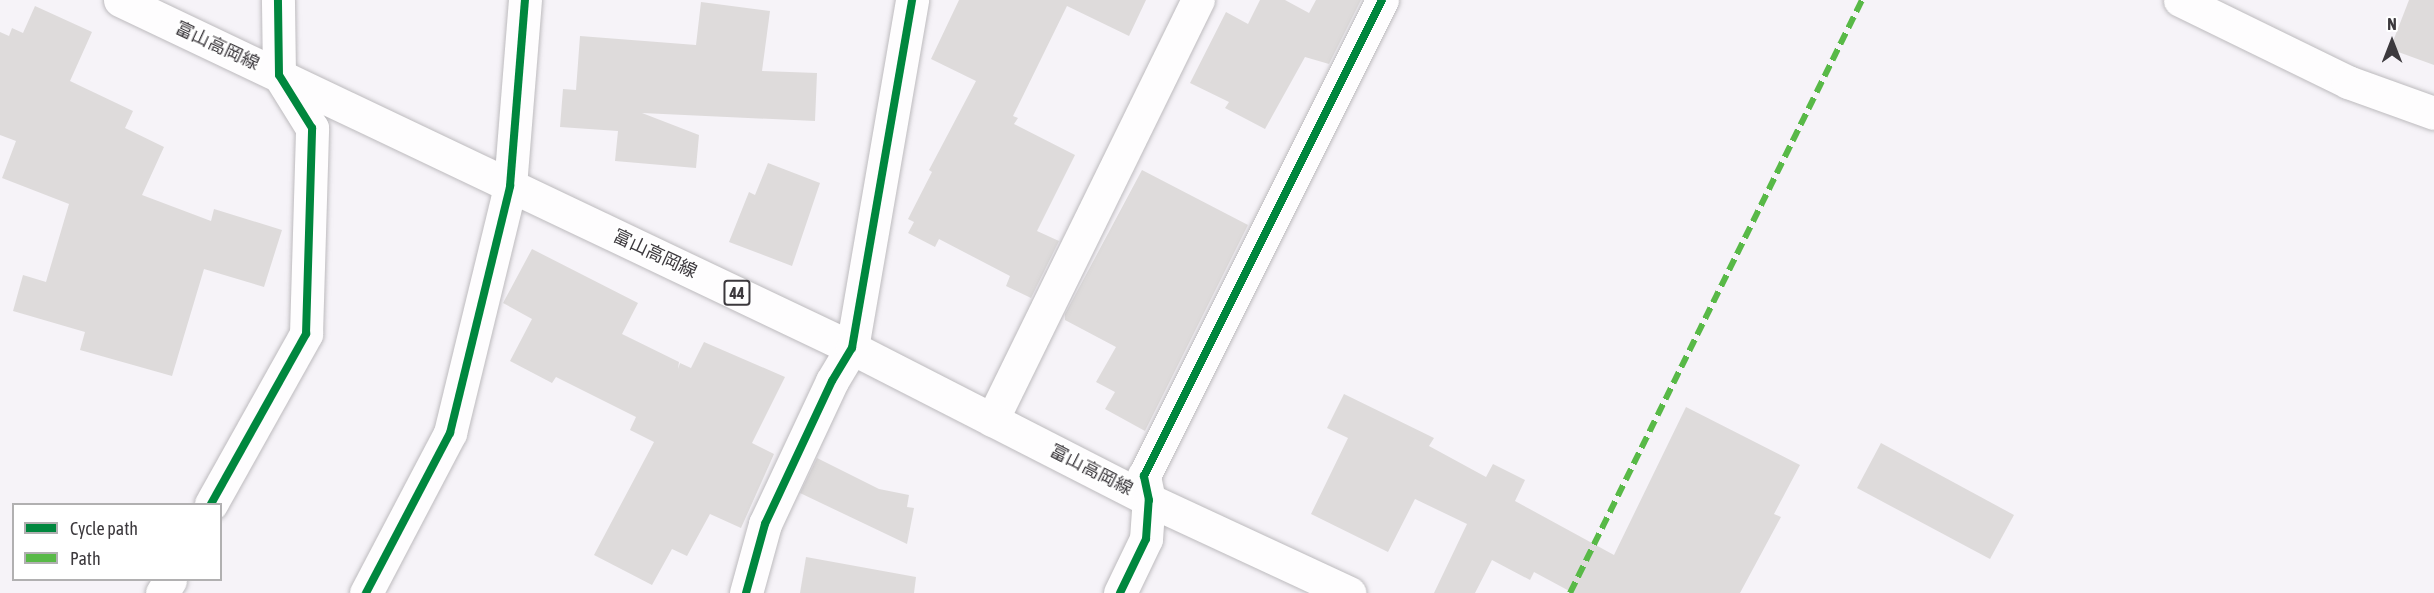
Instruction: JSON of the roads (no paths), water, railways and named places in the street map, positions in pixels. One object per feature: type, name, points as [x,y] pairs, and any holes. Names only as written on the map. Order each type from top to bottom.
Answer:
[{"type":"street","name":"富山高岡線","points":[[120,0],[852,348],[1149,500],[1349,593]]},
{"type":"street","points":[[212,503],[306,334],[312,128],[279,75],[278,0]]},
{"type":"street","points":[[366,593],[450,433],[510,186],[525,0]]},
{"type":"street","points":[[992,420],[1198,0]]},
{"type":"street","points":[[1120,593],[1146,539],[1149,500],[1144,476],[1382,0]]},
{"type":"street","points":[[2180,0],[2348,82],[2434,112]]},
{"type":"street","points":[[746,593],[765,524],[832,381],[852,348],[905,3]]}]
